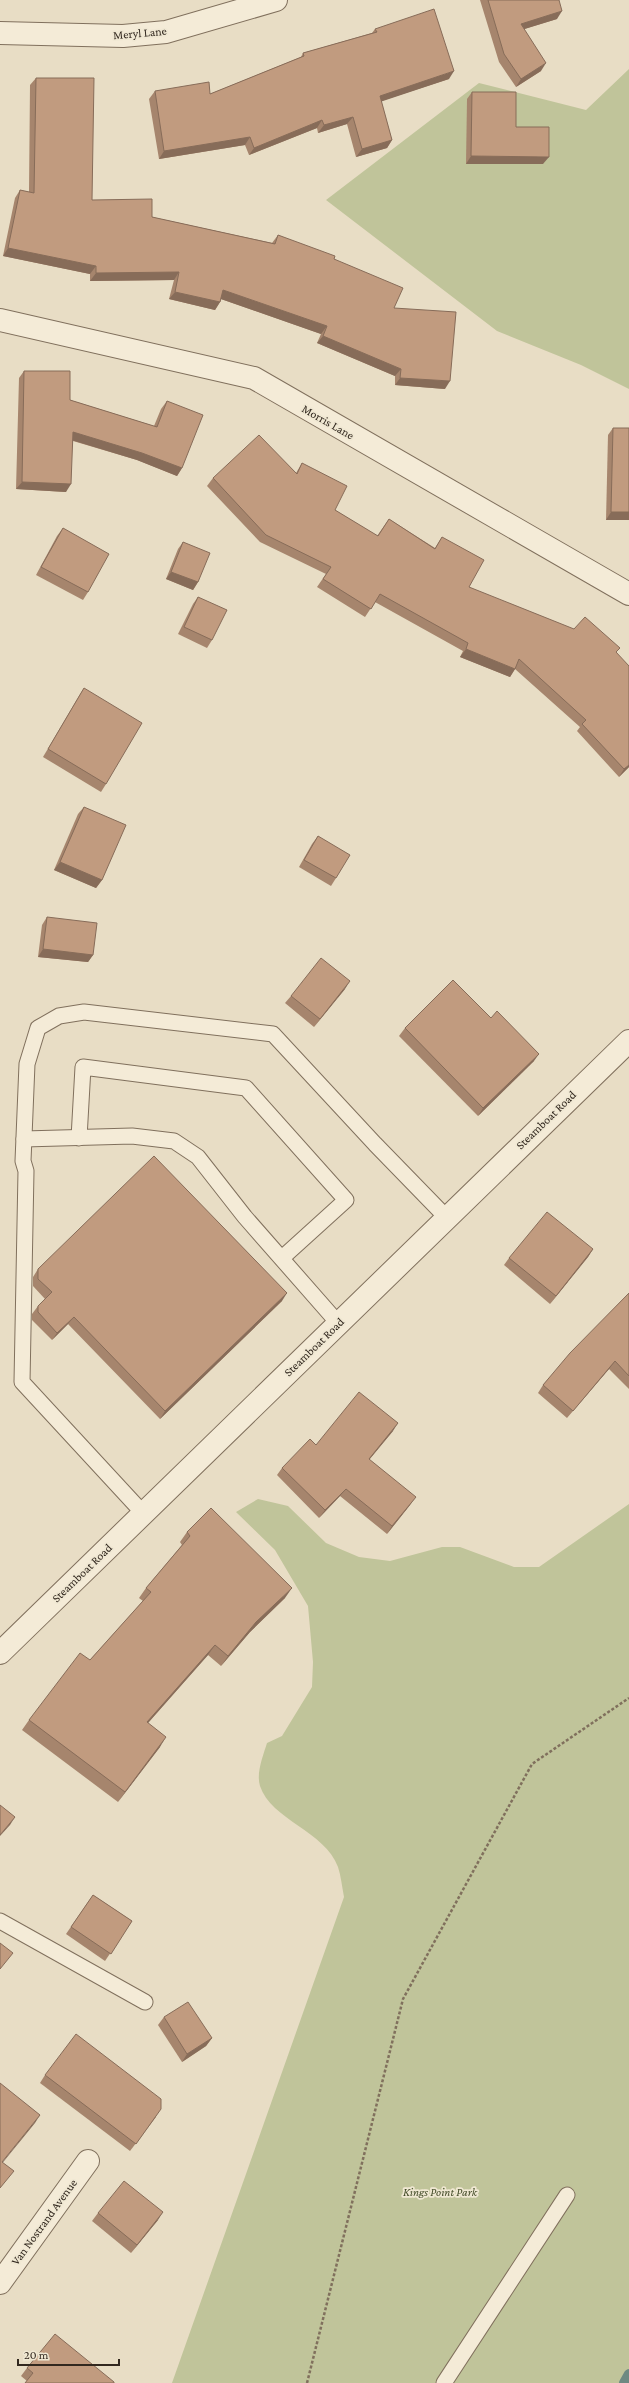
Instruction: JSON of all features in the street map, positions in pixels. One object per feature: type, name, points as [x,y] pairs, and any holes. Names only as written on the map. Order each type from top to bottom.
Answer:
[{"type":"street","name":"Meryl Lane","points":[[0,33],[123,36],[166,32],[276,0]]},
{"type":"street","name":"Morris Lane","points":[[0,320],[254,378],[629,594]]},
{"type":"street","name":"Steamboat Road","points":[[0,1653],[446,1217],[629,1041]]},
{"type":"street","name":"Van Nostrand Avenue","points":[[0,2283],[88,2160]]},
{"type":"lane","points":[[143,1513],[22,1382],[26,1171],[23,1161],[27,1064],[38,1028],[59,1016],[84,1012],[274,1034],[375,1144],[446,1217]]},
{"type":"lane","points":[[79,1138],[83,1067],[246,1088],[346,1200],[282,1258]]},
{"type":"lane","points":[[24,1138],[132,1136],[174,1141],[198,1157],[245,1217],[338,1323]]},
{"type":"lane","points":[[0,1921],[145,2002]]},
{"type":"lane","points":[[444,2383],[567,2195]]},
{"type":"path","points":[[307,2383],[403,1998],[532,1764],[629,1698]]},
{"type":"green space","points":[[629,69],[629,389],[581,365],[497,331],[326,200],[479,83],[586,110]]},
{"type":"green space","name":"Kings Point Park","points":[[258,1499],[288,1506],[326,1543],[359,1557],[390,1561],[442,1547],[460,1547],[514,1567],[539,1567],[629,1504],[629,2383],[172,2383],[344,1897],[339,1870],[331,1855],[322,1844],[275,1808],[266,1798],[260,1786],[259,1770],[267,1743],[282,1736],[312,1687],[313,1662],[308,1606],[275,1550],[236,1512]]},
{"type":"building","points":[[488,0],[559,0],[562,11],[521,24],[546,63],[521,79],[504,54]]},
{"type":"building","points":[[434,9],[454,71],[380,96],[392,140],[362,149],[353,117],[324,125],[322,120],[254,148],[250,137],[164,151],[155,91],[209,82],[210,94],[304,56],[303,53],[377,32],[375,29]]},
{"type":"building","points":[[36,78],[94,78],[92,200],[152,199],[152,217],[275,244],[278,235],[335,256],[334,259],[403,288],[394,308],[456,312],[450,381],[400,378],[401,369],[323,336],[327,326],[223,290],[220,302],[175,292],[179,272],[96,273],[96,266],[8,248],[20,190],[34,193]]},
{"type":"building","points":[[472,92],[516,92],[516,127],[549,127],[549,157],[471,156]]},
{"type":"building","points":[[24,371],[70,371],[70,400],[157,427],[167,401],[203,415],[182,468],[142,453],[73,432],[71,484],[22,482]]},
{"type":"building","points":[[613,428],[629,428],[629,512],[611,512]]},
{"type":"building","points":[[259,435],[297,474],[302,463],[347,486],[335,510],[378,536],[389,519],[435,549],[442,537],[484,560],[469,587],[574,629],[585,617],[620,648],[616,652],[629,666],[629,765],[624,769],[582,724],[586,720],[519,659],[515,669],[466,649],[468,643],[380,594],[371,609],[323,579],[331,567],[266,535],[213,478]]},
{"type":"building","points":[[63,528],[109,554],[88,592],[41,567]]},
{"type":"building","points":[[183,542],[210,553],[198,582],[171,572]]},
{"type":"building","points":[[198,597],[227,610],[212,640],[184,627]]},
{"type":"building","points":[[84,688],[142,723],[106,784],[48,749]]},
{"type":"building","points":[[84,807],[126,825],[102,880],[60,862]]},
{"type":"building","points":[[318,836],[350,855],[336,878],[304,860]]},
{"type":"building","points":[[47,917],[97,923],[93,955],[43,949]]},
{"type":"building","points":[[321,958],[350,981],[320,1019],[291,996]]},
{"type":"building","points":[[453,980],[491,1018],[497,1011],[539,1054],[483,1108],[405,1028]]},
{"type":"building","points":[[154,1156],[287,1293],[165,1411],[74,1317],[57,1333],[38,1312],[38,1306],[52,1292],[38,1279],[38,1269]]},
{"type":"building","points":[[547,1212],[593,1249],[556,1296],[509,1258]]},
{"type":"building","points":[[629,1293],[629,1376],[615,1361],[573,1411],[543,1385],[570,1353]]},
{"type":"building","points":[[359,1392],[398,1423],[369,1459],[416,1497],[392,1526],[346,1489],[325,1510],[282,1468],[310,1439],[316,1445]]},
{"type":"building","points":[[211,1508],[292,1588],[256,1622],[228,1656],[215,1645],[147,1722],[166,1737],[125,1792],[29,1720],[80,1653],[90,1660],[151,1592],[146,1588],[190,1536],[187,1532]]},
{"type":"building","points":[[0,1805],[15,1817],[0,1835]]},
{"type":"building","points":[[93,1895],[132,1921],[111,1954],[71,1927]]},
{"type":"building","points":[[0,1943],[13,1953],[0,1969]]},
{"type":"building","points":[[188,2002],[212,2038],[187,2054],[164,2017]]},
{"type":"building","points":[[76,2034],[161,2099],[161,2109],[136,2144],[45,2075]]},
{"type":"building","points":[[0,2083],[40,2115],[2,2162],[14,2171],[0,2188]]},
{"type":"building","points":[[124,2181],[163,2212],[137,2245],[98,2213]]},
{"type":"building","points":[[55,2334],[114,2383],[25,2383],[33,2373],[27,2368]]},
{"type":"waterway","points":[[624,2383],[629,2374]]}]
